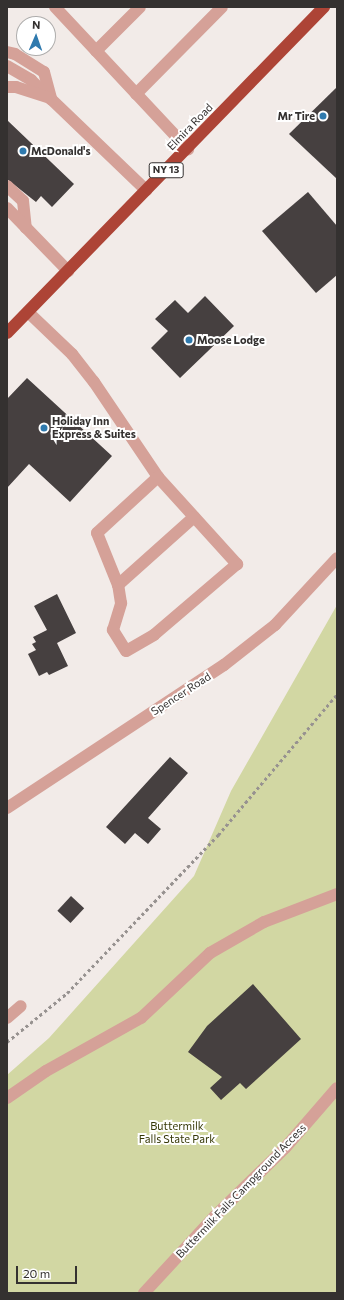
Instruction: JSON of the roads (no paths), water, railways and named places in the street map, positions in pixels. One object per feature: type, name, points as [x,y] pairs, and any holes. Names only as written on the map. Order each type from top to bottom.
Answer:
[{"type":"highway","name":"Elmira Road","points":[[7,333],[188,149],[324,7]]},
{"type":"street","points":[[55,7],[188,149]]},
{"type":"street","points":[[96,51],[140,7]]},
{"type":"street","points":[[136,94],[222,7]]},
{"type":"street","points":[[7,52],[16,54],[44,72],[51,98]]},
{"type":"street","points":[[7,66],[31,80],[146,190]]},
{"type":"street","points":[[7,88],[16,87],[51,98]]},
{"type":"street","points":[[7,186],[23,201],[26,228]]},
{"type":"street","points":[[7,208],[68,271]]},
{"type":"street","points":[[28,312],[72,354],[158,477],[237,564],[154,635],[126,651],[113,630],[121,603],[118,585],[96,534],[158,477]]},
{"type":"street","points":[[118,585],[194,517]]},
{"type":"street","name":"Spencer Road","points":[[7,808],[224,666],[275,625],[337,558]]},
{"type":"street","points":[[7,1098],[46,1071],[141,1018],[210,953],[264,922],[337,894]]},
{"type":"street","points":[[7,1018],[21,1006]]},
{"type":"street","name":"Buttermilk Falls Campground Access","points":[[144,1293],[215,1216],[285,1148],[337,1088]]},
{"type":"place","name":"Mr Tire","points":[[323,116]]},
{"type":"place","name":"McDonald's","points":[[23,151]]},
{"type":"place","name":"Moose Lodge","points":[[189,340]]},
{"type":"place","name":"Holiday Inn Express & Suites","points":[[44,428]]},
{"type":"park label","name":"Buttermilk Falls State Park","points":[[177,1133]]}]
